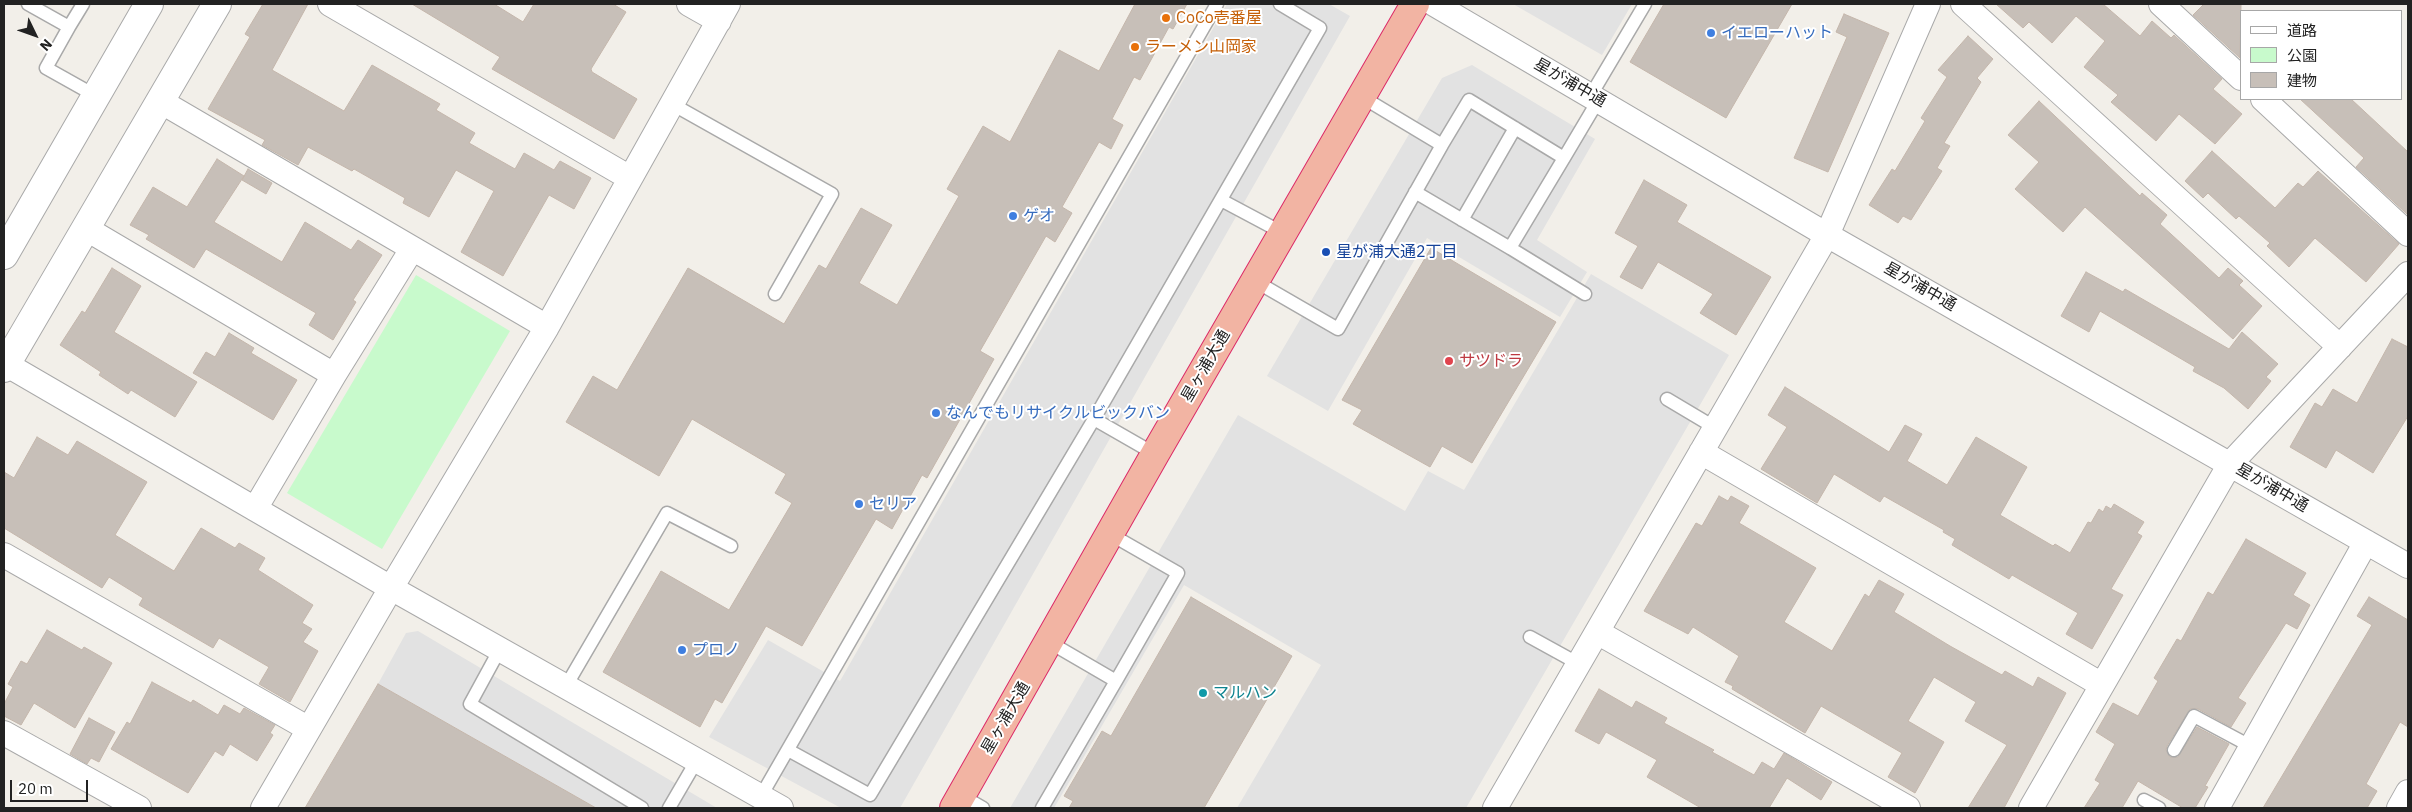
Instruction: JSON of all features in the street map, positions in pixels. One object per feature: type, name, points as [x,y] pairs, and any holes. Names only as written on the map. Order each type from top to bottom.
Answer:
[{"type":"highway","name":"星ヶ浦大通","points":[[966,804],[1049,642],[1415,4]]},
{"type":"street","points":[[4,255],[149,4]]},
{"type":"street","points":[[217,4],[4,365],[390,588],[781,808]]},
{"type":"street","points":[[330,4],[630,178]]},
{"type":"street","points":[[264,808],[390,588],[547,327],[724,12],[689,4]]},
{"type":"street","name":"星が浦中通","points":[[1434,4],[1827,235],[2408,566]]},
{"type":"street","points":[[1496,808],[1714,427],[1827,235],[1928,4]]},
{"type":"street","points":[[1963,4],[2340,346]]},
{"type":"street","points":[[2161,4],[2240,77]]},
{"type":"street","points":[[2264,100],[2408,234]]},
{"type":"street","points":[[160,101],[547,327]]},
{"type":"street","points":[[85,228],[334,375]]},
{"type":"street","points":[[255,509],[334,375],[412,249]]},
{"type":"street","points":[[2031,808],[2230,464],[2408,274]]},
{"type":"street","points":[[1700,452],[2102,685]]},
{"type":"street","points":[[2218,808],[2366,542]]},
{"type":"street","points":[[4,555],[309,729]]},
{"type":"street","points":[[1597,632],[1908,808]]},
{"type":"street","points":[[4,734],[139,808]]},
{"type":"street","points":[[2399,808],[2408,792]]},
{"type":"lane","points":[[28,4],[69,27]]},
{"type":"lane","points":[[83,4],[46,68],[96,96]]},
{"type":"lane","points":[[762,796],[1217,4]]},
{"type":"lane","points":[[788,750],[870,795],[1094,419],[1320,28],[1280,4]]},
{"type":"lane","points":[[1510,248],[1564,158],[1645,4]]},
{"type":"lane","points":[[1362,97],[1442,145]]},
{"type":"lane","points":[[1256,281],[1338,329],[1469,100],[1564,158]]},
{"type":"lane","points":[[672,104],[832,194],[775,294]]},
{"type":"lane","points":[[1462,220],[1515,128]]},
{"type":"lane","points":[[1415,192],[1585,294]]},
{"type":"lane","points":[[1221,200],[1283,233]]},
{"type":"lane","points":[[1667,399],[1714,427]]},
{"type":"lane","points":[[1094,419],[1156,454]]},
{"type":"lane","points":[[566,686],[667,512],[730,546]]},
{"type":"lane","points":[[1042,808],[1178,574],[1110,534]]},
{"type":"lane","points":[[1530,637],[1579,664]]},
{"type":"lane","points":[[1049,642],[1116,681]]},
{"type":"lane","points":[[500,649],[470,704],[642,808]]},
{"type":"lane","points":[[2174,750],[2194,716],[2252,747]]},
{"type":"lane","points":[[669,808],[696,760]]},
{"type":"lane","points":[[2144,800],[2159,808]]},
{"type":"green space","points":[[416,275],[510,331],[382,549],[287,493]]},
{"type":"shaded area","points":[[1227,4],[1329,4],[1350,16],[900,808],[841,808],[709,737],[768,640],[840,681]]},
{"type":"shaded area","points":[[1513,4],[1632,4],[1602,55]]},
{"type":"shaded area","points":[[1472,65],[1595,139],[1537,240],[1587,272],[1560,317],[1427,238],[1328,411],[1267,376],[1442,78]]},
{"type":"shaded area","points":[[1591,274],[1729,355],[1466,808],[1237,808],[1321,665],[1184,585],[1054,808],[1010,808],[1238,415],[1405,511],[1428,471],[1464,490]]},
{"type":"shaded area","points":[[418,631],[717,808],[596,808],[378,684],[406,633]]},
{"type":"building","points":[[263,4],[308,4],[272,70],[344,111],[372,65],[440,104],[436,110],[475,133],[469,143],[515,169],[524,153],[554,170],[560,161],[591,178],[574,209],[549,195],[503,276],[461,252],[494,191],[456,170],[429,217],[403,203],[405,198],[354,169],[352,171],[308,147],[298,165],[262,145],[265,140],[208,109],[250,37],[245,34]]},
{"type":"building","points":[[412,4],[494,4],[523,22],[534,4],[613,4],[626,12],[591,69],[592,72],[637,99],[614,139],[492,69],[500,57]]},
{"type":"building","points":[[1135,4],[1187,4],[1173,29],[1169,27],[1140,80],[1134,77],[1112,119],[1123,125],[1111,149],[1099,142],[1062,207],[1072,213],[1055,242],[1046,236],[980,351],[994,359],[927,478],[922,475],[892,529],[876,519],[802,646],[766,626],[722,703],[715,699],[700,727],[603,672],[661,571],[729,610],[792,503],[775,493],[786,474],[692,419],[659,476],[566,422],[593,376],[617,390],[688,268],[784,324],[819,265],[826,269],[861,208],[892,225],[859,283],[897,305],[959,196],[947,189],[983,126],[1010,142],[1059,50],[1099,71]]},
{"type":"building","name":"イエローハット","points":[[1664,4],[1792,4],[1726,118],[1630,62]]},
{"type":"building","points":[[1996,4],[2103,4],[2140,36],[2152,21],[2171,38],[2174,35],[2222,79],[2213,89],[2242,114],[2215,144],[2179,114],[2156,141],[2111,102],[2118,95],[2084,67],[2105,41],[2076,16],[2052,43],[2029,22],[2023,28]]},
{"type":"building","points":[[2204,4],[2241,4],[2240,58],[2193,15]]},
{"type":"building","points":[[1844,14],[1889,33],[1828,172],[1794,158],[1847,37],[1836,32]]},
{"type":"building","points":[[1968,36],[1993,59],[1977,78],[1981,82],[1944,143],[1950,146],[1937,168],[1942,171],[1911,220],[1903,216],[1898,223],[1869,205],[1892,169],[1895,171],[1925,121],[1921,118],[1947,77],[1938,70]]},
{"type":"building","points":[[2301,100],[2352,100],[2408,152],[2408,215],[2356,167],[2364,158]]},
{"type":"building","points":[[2039,101],[2140,196],[2142,193],[2167,215],[2160,224],[2219,278],[2228,268],[2243,281],[2239,285],[2262,306],[2233,339],[2085,207],[2063,232],[2015,189],[2039,162],[2008,135]]},
{"type":"building","points":[[2212,151],[2275,208],[2298,183],[2303,187],[2318,171],[2399,244],[2366,282],[2315,238],[2289,267],[2267,246],[2270,243],[2239,216],[2236,219],[2208,193],[2203,198],[2185,181]]},
{"type":"building","points":[[217,159],[244,176],[214,222],[282,262],[305,222],[351,250],[358,240],[382,255],[353,300],[356,302],[333,340],[309,325],[316,313],[206,249],[194,268],[146,239],[149,235],[130,225],[153,187],[187,207]]},
{"type":"building","points":[[248,169],[272,183],[266,194],[242,180]]},
{"type":"building","points":[[1644,180],[1687,205],[1677,222],[1771,277],[1736,335],[1700,313],[1713,294],[1658,262],[1642,289],[1620,277],[1638,246],[1615,233]]},
{"type":"building","name":"サツドラ","points":[[1431,248],[1556,322],[1472,463],[1442,446],[1430,467],[1353,424],[1362,410],[1342,400]]},
{"type":"building","points":[[112,268],[141,286],[114,332],[197,382],[175,417],[131,390],[128,394],[99,375],[101,372],[60,345],[82,311],[85,313]]},
{"type":"building","points":[[2086,272],[2123,292],[2125,289],[2229,349],[2242,332],[2278,364],[2266,377],[2271,381],[2248,409],[2224,388],[2193,371],[2195,367],[2100,311],[2089,332],[2061,316]]},
{"type":"building","points":[[229,333],[254,348],[251,353],[297,380],[273,420],[193,373],[206,352],[215,357]]},
{"type":"building","points":[[2392,339],[2408,347],[2408,416],[2373,473],[2336,450],[2326,468],[2290,447],[2315,403],[2322,407],[2333,389],[2357,403]]},
{"type":"building","points":[[1785,387],[1889,452],[1905,425],[1922,434],[1907,461],[1947,485],[1976,437],[2027,467],[2000,515],[2053,546],[2055,544],[2070,553],[2088,522],[2091,523],[2099,509],[2103,512],[2106,506],[2111,509],[2114,504],[2144,522],[2137,533],[2142,536],[2111,589],[2123,595],[2092,649],[2066,634],[2078,613],[2012,575],[2009,579],[1952,545],[1955,539],[1943,532],[1944,530],[1884,496],[1880,502],[1834,474],[1817,503],[1761,469],[1787,427],[1768,415]]},
{"type":"building","points":[[37,437],[68,455],[77,441],[147,482],[115,535],[141,551],[174,571],[201,528],[235,548],[239,543],[265,558],[258,570],[313,605],[302,623],[312,629],[303,642],[318,651],[290,702],[259,684],[269,667],[219,638],[213,648],[139,605],[143,598],[109,577],[102,588],[4,528],[4,472],[14,478]]},
{"type":"building","points":[[1719,496],[1728,501],[1731,496],[1749,506],[1739,523],[1816,568],[1784,622],[1832,651],[1865,594],[1869,597],[1879,580],[1904,594],[1894,612],[1950,646],[2002,675],[2005,671],[2033,687],[2038,677],[2066,693],[2004,808],[1968,808],[2007,745],[1965,721],[1976,702],[1934,677],[1908,721],[1944,742],[1915,793],[1888,777],[1902,753],[1821,706],[1805,733],[1732,689],[1733,686],[1725,682],[1739,656],[1693,627],[1688,634],[1644,611],[1696,523],[1702,526]]},
{"type":"building","points":[[2246,539],[2306,573],[2293,595],[2310,605],[2297,629],[2286,623],[2238,698],[2246,703],[2231,727],[2198,709],[2190,709],[2167,746],[2166,750],[2170,757],[2178,757],[2197,727],[2229,744],[2205,786],[2208,787],[2195,808],[2183,808],[2138,781],[2122,808],[2084,808],[2100,783],[2095,780],[2115,744],[2096,732],[2113,703],[2138,716],[2158,681],[2154,678],[2177,639],[2181,641],[2208,592],[2213,595]]},
{"type":"building","name":"マルハン","points":[[1191,597],[1292,656],[1204,808],[1069,808],[1073,801],[1064,796],[1102,731],[1111,736]]},
{"type":"building","points":[[2369,597],[2408,620],[2408,727],[2400,722],[2366,784],[2377,791],[2367,808],[2263,808],[2372,625],[2357,616]]},
{"type":"building","points":[[47,630],[82,650],[84,647],[112,663],[75,728],[34,703],[21,725],[4,716],[4,704],[13,687],[8,684],[21,661],[27,664]]},
{"type":"building","points":[[152,682],[191,703],[193,700],[218,715],[224,705],[240,714],[244,708],[275,725],[270,733],[273,735],[257,761],[230,744],[223,756],[215,751],[188,793],[111,749],[127,722],[130,724]]},
{"type":"building","points":[[378,684],[596,808],[305,808]]},
{"type":"building","points":[[1599,689],[1632,708],[1636,701],[1667,718],[1664,723],[1714,750],[1712,752],[1754,775],[1762,762],[1774,769],[1784,753],[1832,782],[1821,800],[1787,778],[1769,808],[1701,808],[1647,777],[1657,760],[1606,732],[1599,744],[1575,731]]},
{"type":"building","points":[[89,718],[115,732],[99,762],[91,758],[87,764],[70,754]]},
{"type":"place","name":"CoCo壱番屋","points":[[1166,18]]},
{"type":"place","name":"イエローハット","points":[[1711,33]]},
{"type":"place","name":"ラーメン山岡家","points":[[1135,47]]},
{"type":"place","name":"ゲオ","points":[[1013,216]]},
{"type":"place","name":"星が浦大通2丁目","points":[[1326,252]]},
{"type":"place","name":"サツドラ","points":[[1449,361]]},
{"type":"place","name":"なんでもリサイクルビックバン","points":[[936,413]]},
{"type":"place","name":"セリア","points":[[859,504]]},
{"type":"place","name":"プロノ","points":[[682,650]]},
{"type":"place","name":"マルハン","points":[[1203,693]]}]
